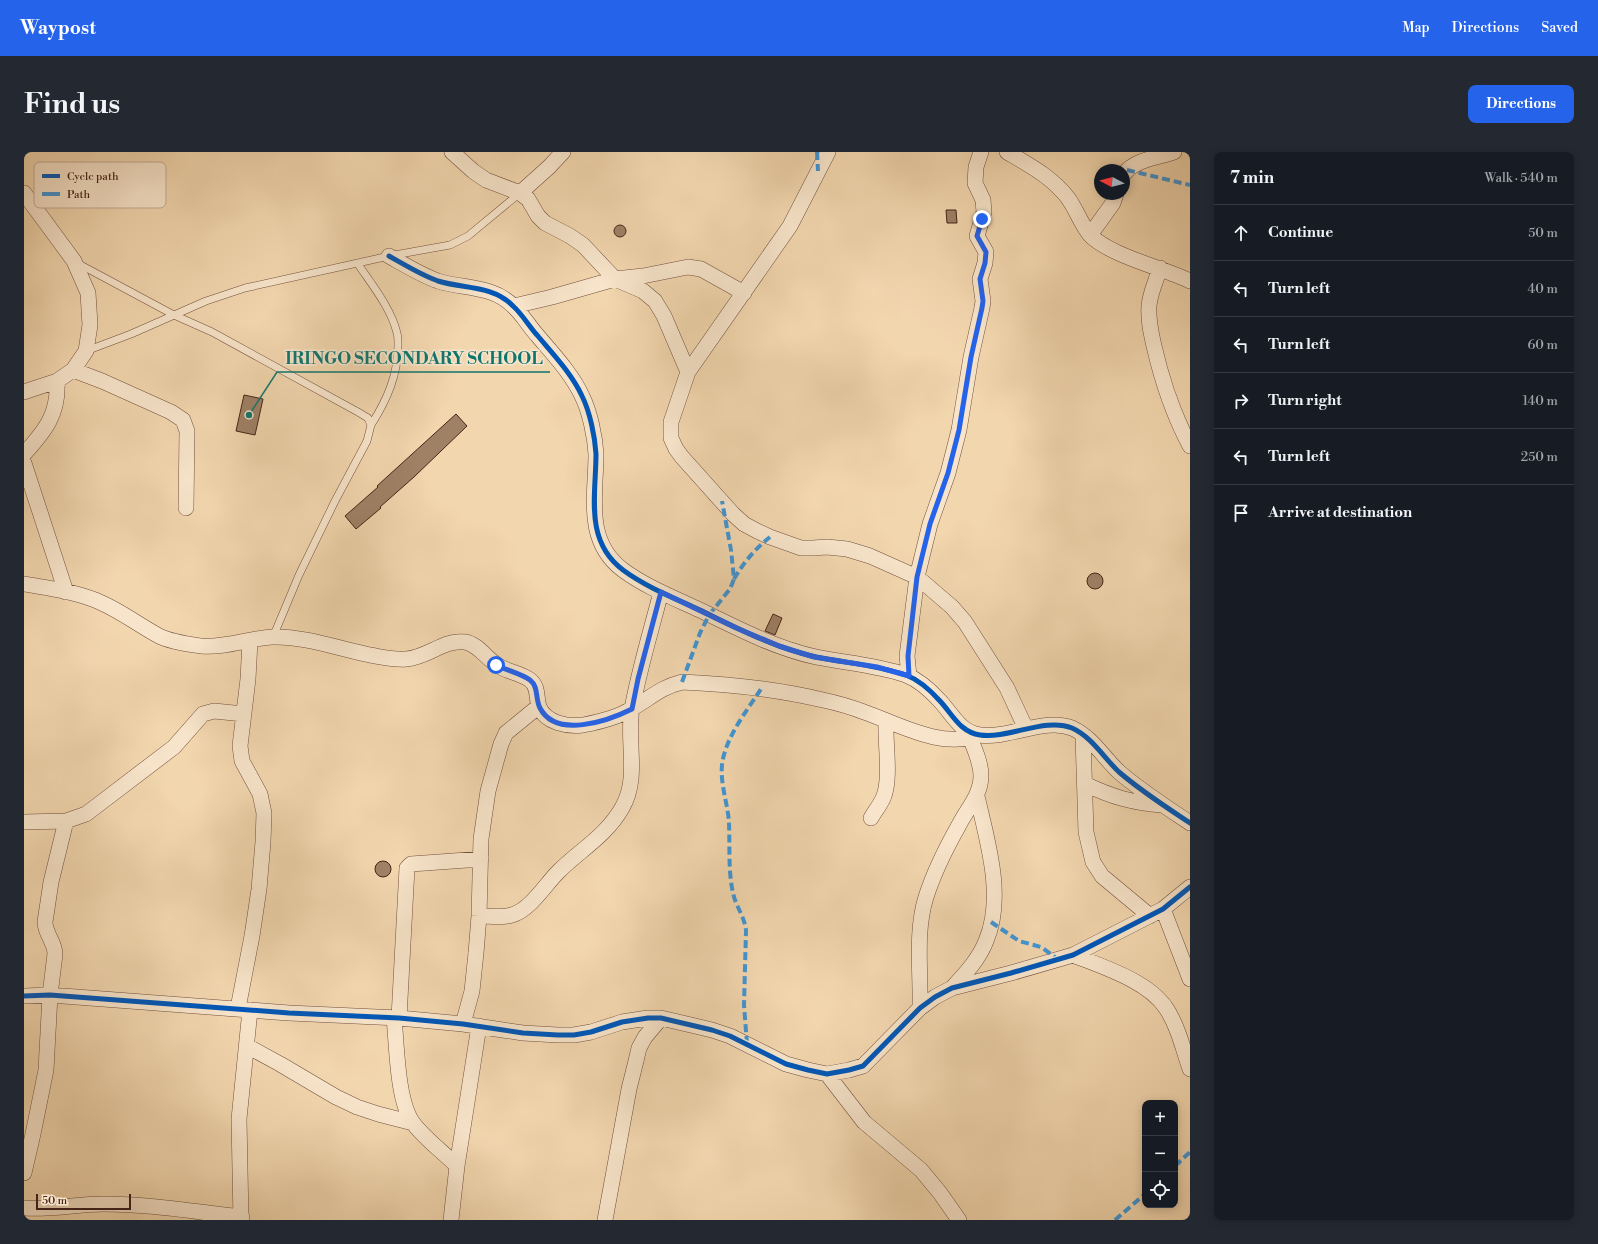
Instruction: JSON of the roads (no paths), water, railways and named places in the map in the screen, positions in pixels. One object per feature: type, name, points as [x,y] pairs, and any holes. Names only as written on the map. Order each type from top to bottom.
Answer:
[{"type":"street","points":[[452,152],[473,171],[486,180],[520,193],[528,199],[538,216],[545,223],[570,236],[583,245],[615,279],[643,291],[655,301],[667,322],[688,372]]},
{"type":"street","points":[[520,193],[563,152]]},
{"type":"street","points":[[828,152],[790,226],[688,372],[671,422],[671,438],[682,457],[733,514],[744,524],[770,537],[791,545],[801,548],[827,547],[847,549],[870,556],[917,577],[952,607],[965,622],[1008,688],[1026,730]]},
{"type":"street","points":[[909,676],[908,656],[917,577],[930,524],[948,473],[959,430],[971,357],[983,301],[980,279],[985,263],[986,252],[977,236],[984,212],[984,206],[975,183],[976,167],[981,152]]},
{"type":"street","points":[[1007,152],[1058,185],[1090,235],[1106,247],[1190,281]]},
{"type":"street","points":[[1130,168],[1174,152]]},
{"type":"street","points":[[24,193],[34,207]]},
{"type":"street","points":[[1090,235],[1109,209],[1113,200]]},
{"type":"street","points":[[24,392],[57,381],[73,370],[86,351],[90,325],[88,293],[74,261],[35,208]]},
{"type":"street","points":[[389,256],[434,280],[452,285],[488,290],[503,297],[514,306],[565,369],[583,397],[592,427],[596,451],[594,504],[595,525],[608,556],[622,569],[661,592],[734,627],[779,646],[814,657],[877,667],[909,676],[930,690],[958,725],[975,737],[980,766],[980,787],[977,796],[947,847],[926,897],[922,915],[920,938],[920,1008]]},
{"type":"street","points":[[514,306],[615,279],[643,276],[688,267],[701,269],[744,293]]},
{"type":"street","points":[[1160,268],[1152,291],[1149,306],[1149,323],[1158,364],[1168,397],[1190,446]]},
{"type":"street","points":[[73,370],[135,395],[171,412],[183,420],[187,430],[186,508]]},
{"type":"street","points":[[24,454],[38,439],[56,407],[58,395],[57,381]]},
{"type":"street","points":[[24,463],[66,592]]},
{"type":"street","points":[[24,584],[94,599],[160,636],[183,643],[203,646],[225,645],[273,637],[299,640],[389,659],[407,659],[425,655],[446,644],[463,642],[472,644],[496,665],[529,680],[535,686],[539,706],[545,717],[554,722],[566,725],[581,725],[618,716],[632,709],[667,686],[682,682],[780,691],[824,700],[863,711],[914,731],[937,737],[960,740],[1061,725],[1073,729],[1083,736],[1131,782],[1164,806],[1190,822]]},
{"type":"street","points":[[479,916],[512,915],[522,911],[560,870],[593,843],[613,822],[623,807],[630,787],[632,768],[630,731],[632,709],[638,679],[661,592]]},
{"type":"street","points":[[24,1208],[55,1208],[102,1204],[127,1205],[242,1218],[239,1119],[247,1046],[244,1009],[252,936],[260,889],[264,813],[260,794],[242,761],[240,746],[250,641]]},
{"type":"street","points":[[463,1024],[472,991],[479,916],[481,839],[488,791],[501,744],[506,733],[539,706]]},
{"type":"street","points":[[24,822],[66,822],[86,814],[174,747],[203,714],[214,711],[244,714]]},
{"type":"street","points":[[871,818],[883,798],[888,776],[885,739],[886,721]]},
{"type":"street","points":[[1083,736],[1086,832],[1093,862],[1102,876],[1157,913],[1190,979]]},
{"type":"street","points":[[1085,784],[1124,800],[1164,806]]},
{"type":"street","points":[[952,988],[977,959],[987,940],[991,922],[994,898],[994,874],[977,796]]},
{"type":"street","points":[[24,1174],[34,1134],[46,1070],[50,995],[55,947],[45,928],[45,922],[51,882],[66,822]]},
{"type":"street","points":[[457,1166],[422,1134],[413,1123],[407,1114],[401,1087],[396,1018],[407,868],[411,864],[481,859]]},
{"type":"street","points":[[24,996],[50,995],[396,1018],[463,1024],[540,1034],[574,1035],[591,1032],[622,1022],[648,1018],[662,1018],[730,1036],[786,1064],[827,1074],[863,1066],[920,1008],[935,997],[952,988],[1074,955],[1157,913],[1190,887]]},
{"type":"street","points":[[1074,955],[1136,982],[1153,994],[1166,1008],[1175,1025],[1190,1069]]},
{"type":"street","points":[[605,1220],[629,1089],[639,1048],[645,1037],[662,1018]]},
{"type":"street","points":[[451,1220],[457,1166],[479,1026]]},
{"type":"street","points":[[247,1046],[336,1097],[357,1107],[413,1123]]},
{"type":"street","points":[[827,1074],[864,1122],[921,1170],[940,1193],[959,1220]]},
{"type":"lane","points":[[86,351],[131,334],[206,301],[245,288],[389,256],[450,245],[468,236],[520,193]]},
{"type":"lane","points":[[74,261],[174,315],[212,332],[358,412],[368,418],[371,425]]},
{"type":"lane","points":[[273,637],[299,575],[335,501],[367,441],[371,425],[383,406],[393,383],[398,356],[398,334],[390,312],[358,264]]},
{"type":"place","name":"IRINGO SECONDARY SCHOOL","points":[[249,415]]}]
